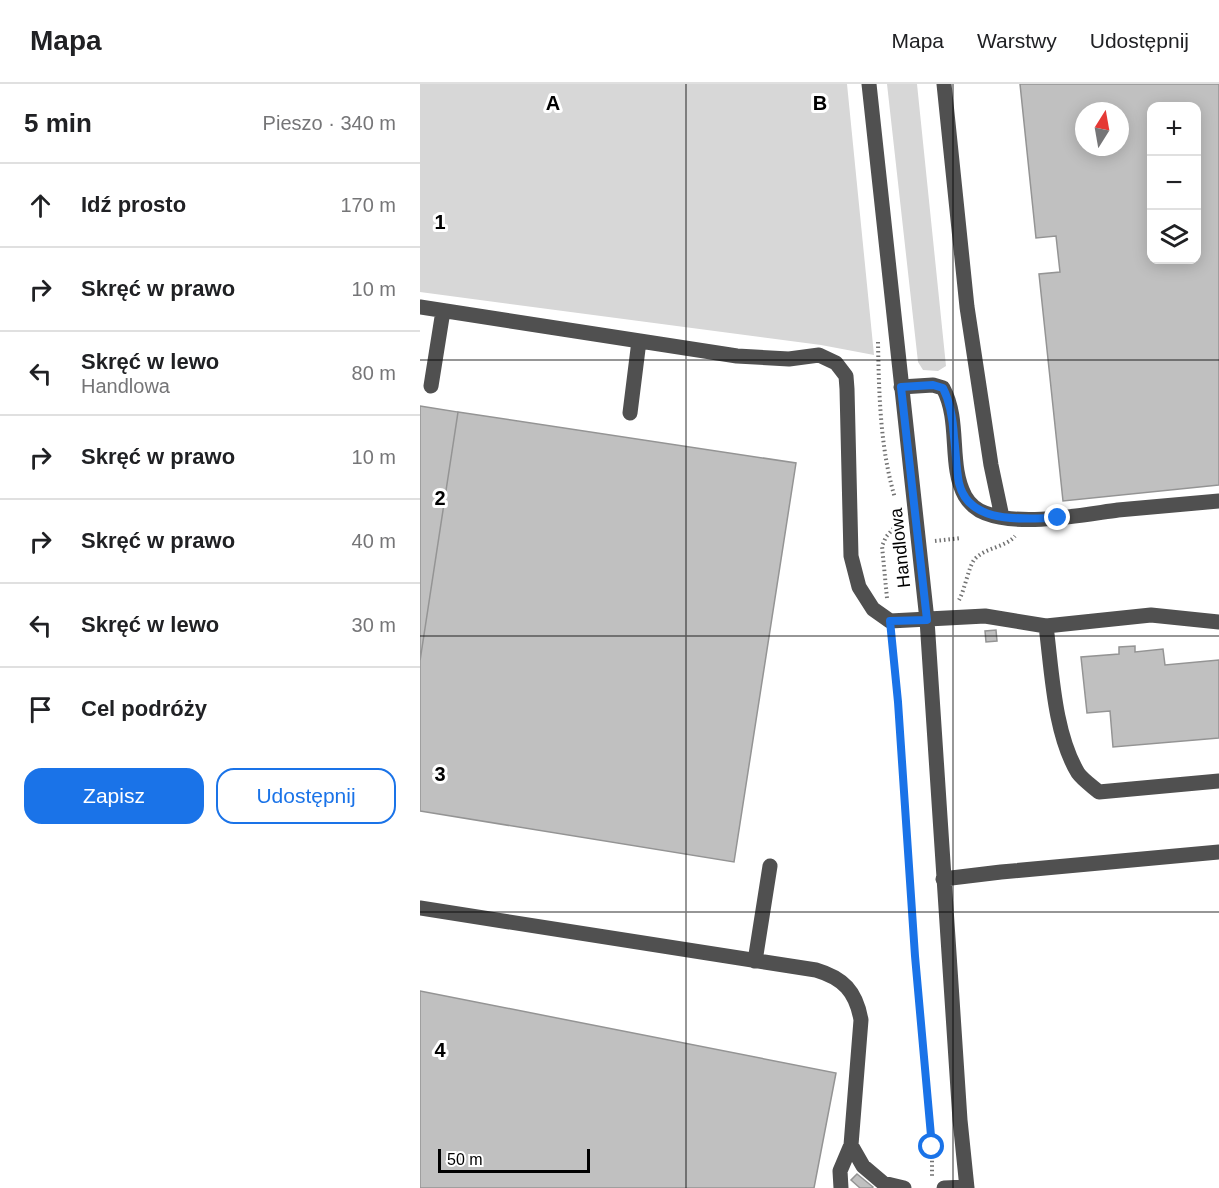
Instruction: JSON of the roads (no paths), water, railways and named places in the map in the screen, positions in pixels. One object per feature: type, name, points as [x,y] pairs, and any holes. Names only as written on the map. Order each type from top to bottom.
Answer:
[{"type":"street","name":"Handlowa","points":[[868,84],[927,620],[959,1109],[967,1187]]},
{"type":"street","points":[[944,84],[967,307],[994,482],[1002,517]]},
{"type":"street","points":[[420,308],[736,357],[789,359],[819,355],[836,363],[846,376],[851,556],[859,587],[873,609],[890,621],[985,616],[1046,626],[1151,615],[1219,622]]},
{"type":"street","points":[[431,386],[443,311]]},
{"type":"street","points":[[630,413],[639,341]]},
{"type":"street","points":[[901,387],[933,385],[943,388],[951,408],[960,483],[975,508],[985,514],[1002,517],[1058,518],[1219,501]]},
{"type":"street","points":[[1046,626],[1056,708],[1070,756],[1079,775],[1099,792],[1219,781]]},
{"type":"street","points":[[943,879],[1219,852]]},
{"type":"street","points":[[755,961],[770,866]]},
{"type":"street","points":[[420,908],[816,970],[833,976],[849,990],[858,1004],[861,1020],[850,1145],[840,1171],[841,1188]]},
{"type":"street","points":[[850,1145],[863,1166],[883,1183],[904,1188]]},
{"type":"street","points":[[944,1188],[967,1187]]}]
